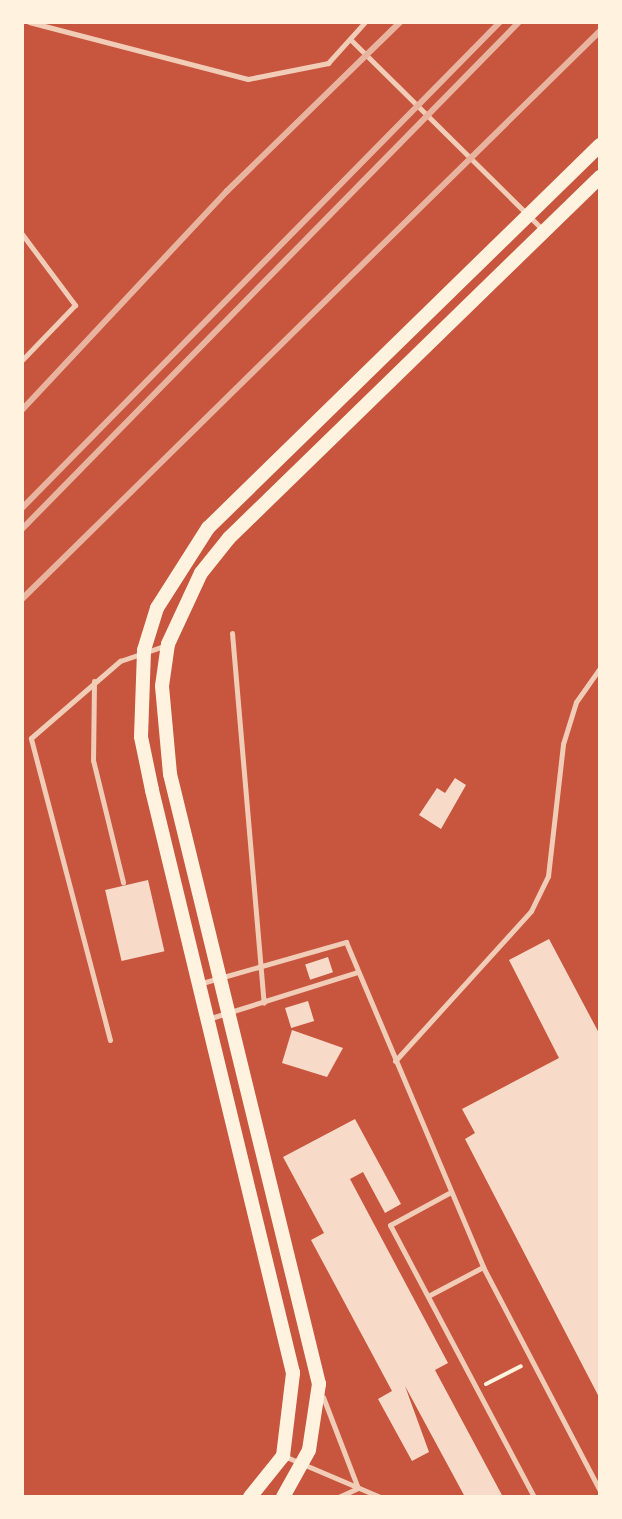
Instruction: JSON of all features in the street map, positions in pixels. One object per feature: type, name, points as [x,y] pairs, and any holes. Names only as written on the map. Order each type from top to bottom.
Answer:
[{"type":"main road","points":[[250,1497],[283,1456],[293,1373],[197,984],[141,737],[144,650],[157,608],[208,528],[600,145]]},
{"type":"main road","points":[[283,1497],[303,1467],[319,1384],[163,728],[168,644],[201,573],[229,538],[600,177]]},
{"type":"lane","points":[[29,22],[248,79],[328,63],[365,22]]},
{"type":"lane","points":[[350,39],[544,232]]},
{"type":"lane","points":[[22,234],[75,305],[22,360]]},
{"type":"lane","points":[[232,633],[264,1003]]},
{"type":"lane","points":[[110,1040],[31,738],[94,680],[144,650],[168,644]]},
{"type":"lane","points":[[395,1061],[531,911],[548,876],[563,744],[576,702],[600,668]]},
{"type":"lane","points":[[94,680],[93,760],[123,882]]},
{"type":"lane","points":[[197,984],[346,942],[483,1267],[600,1491]]},
{"type":"lane","points":[[206,1019],[358,972]]},
{"type":"lane","points":[[450,1193],[390,1225],[534,1497]]},
{"type":"lane","points":[[428,1296],[483,1267]]},
{"type":"lane","points":[[319,1384],[358,1488]]},
{"type":"lane","points":[[283,1456],[380,1497]]},
{"type":"lane","points":[[339,1497],[358,1488]]},
{"type":"path","points":[[488,1384],[519,1367]]},
{"type":"building","points":[[455,778],[466,785],[441,829],[419,815],[437,788],[445,793]]},
{"type":"building","points":[[148,880],[164,951],[122,961],[105,890]]},
{"type":"building","points":[[549,939],[600,1035],[600,1399],[465,1139],[475,1133],[462,1109],[559,1058],[509,960]]},
{"type":"building","points":[[328,957],[333,972],[310,980],[305,964]]},
{"type":"building","points":[[308,1001],[314,1021],[291,1028],[285,1008]]},
{"type":"building","points":[[292,1030],[343,1048],[327,1077],[282,1063]]},
{"type":"building","points":[[355,1119],[401,1204],[385,1213],[363,1172],[350,1179],[448,1363],[435,1370],[503,1497],[465,1497],[405,1386],[429,1452],[412,1461],[378,1399],[392,1391],[311,1240],[324,1233],[283,1157]]},
{"type":"railway","points":[[22,410],[227,191],[400,22]]},
{"type":"railway","points":[[22,508],[500,22]]},
{"type":"railway","points":[[22,529],[519,22]]},
{"type":"railway","points":[[22,599],[600,31]]}]
